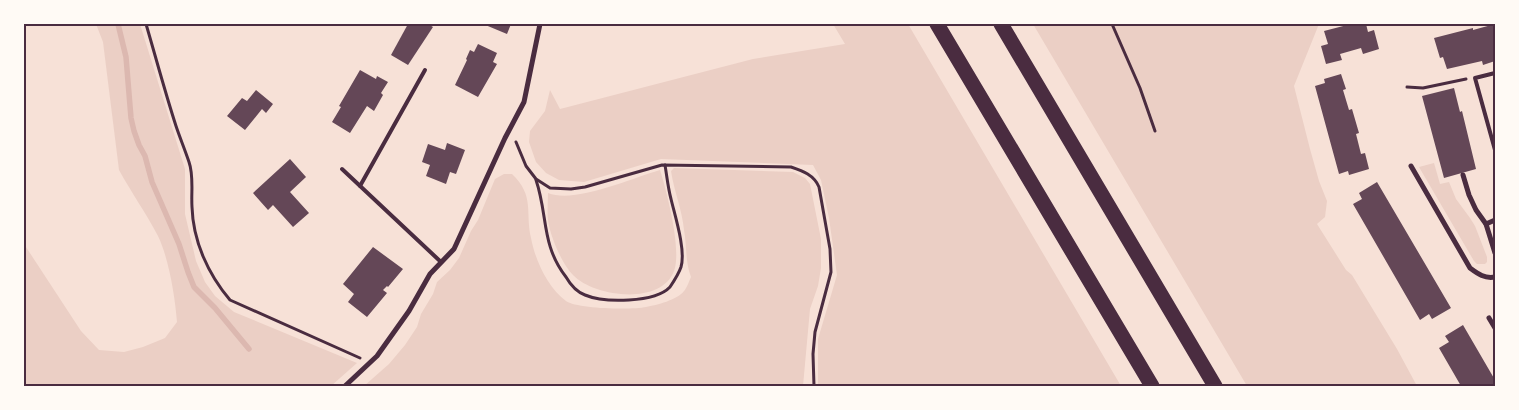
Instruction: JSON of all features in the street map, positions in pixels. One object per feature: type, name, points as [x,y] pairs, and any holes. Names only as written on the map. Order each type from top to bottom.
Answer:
[{"type":"highway","points":[[937,24],[1152,386]]},
{"type":"highway","points":[[1001,24],[1214,386]]},
{"type":"street","points":[[345,386],[377,356],[409,311],[430,274],[454,249],[524,102],[540,24]]},
{"type":"street","points":[[1411,166],[1470,268],[1480,275],[1490,278],[1495,277]]},
{"type":"street","points":[[1463,175],[1476,210],[1486,224],[1495,253]]},
{"type":"street","points":[[1486,224],[1495,220]]},
{"type":"street","points":[[1489,318],[1495,328]]},
{"type":"lane","points":[[360,186],[425,70]]},
{"type":"lane","points":[[1495,73],[1475,78],[1495,150]]},
{"type":"lane","points":[[1490,134],[1495,132]]},
{"type":"lane","points":[[342,169],[441,262]]},
{"type":"path","points":[[146,24],[176,127],[189,163],[192,178],[192,208],[198,239],[208,270],[219,287],[230,300],[370,363]]},
{"type":"path","points":[[1112,24],[1140,88],[1155,131]]},
{"type":"path","points":[[1407,87],[1423,88],[1475,78]]},
{"type":"path","points":[[510,130],[526,166],[536,179],[550,188],[571,189],[585,187],[665,165],[791,167],[802,170],[816,180],[819,187],[830,249],[831,272],[815,332],[813,354],[814,386]]},
{"type":"path","points":[[536,179],[541,196],[549,246],[566,277],[584,295],[614,300],[632,299],[660,293],[669,288],[682,265],[679,228],[671,201],[665,165]]},
{"type":"shaded area","points":[[96,24],[140,24],[185,169],[185,214],[196,261],[205,282],[215,296],[234,312],[357,363],[331,386],[24,386],[24,244],[81,331],[99,350],[124,352],[143,347],[165,338],[177,322],[171,278],[162,245],[119,170],[103,42]]},
{"type":"shaded area","points":[[833,24],[908,24],[1121,386],[818,386],[818,339],[837,275],[829,218],[821,180],[813,165],[661,159],[584,182],[559,180],[546,173],[536,162],[529,142],[530,131],[545,111],[550,90],[560,109],[753,59],[845,44]]},
{"type":"shaded area","points":[[1033,24],[1319,24],[1294,86],[1319,181],[1327,201],[1325,217],[1317,224],[1346,270],[1352,275],[1417,386],[1247,386]]},
{"type":"shaded area","points":[[1434,163],[1440,184],[1449,182],[1456,199],[1475,226],[1487,257],[1485,264],[1477,264],[1474,261],[1419,167]]},
{"type":"shaded area","points":[[674,168],[793,172],[805,178],[810,184],[821,239],[821,268],[818,286],[810,309],[803,386],[364,386],[389,364],[417,327],[421,314],[433,294],[437,282],[459,258],[478,220],[495,179],[504,174],[512,174],[524,190],[527,197],[529,229],[536,255],[548,281],[566,301],[581,306],[617,309],[639,308],[661,303],[681,294],[691,277],[683,222],[671,171]]},
{"type":"shaded area","points":[[660,170],[670,206],[676,249],[674,271],[667,282],[656,289],[642,293],[626,294],[611,293],[583,283],[569,270],[554,242],[548,220],[548,193],[573,195],[588,193]]},
{"type":"building","points":[[408,24],[428,24],[433,27],[408,65],[391,55]]},
{"type":"building","points":[[483,24],[511,24],[507,34]]},
{"type":"building","points":[[1351,24],[1366,24],[1368,32],[1374,30],[1379,49],[1363,54],[1361,48],[1340,54],[1342,60],[1326,64],[1321,46],[1328,44],[1324,31]]},
{"type":"building","points":[[1495,24],[1495,61],[1483,65],[1482,61],[1447,69],[1443,57],[1440,58],[1434,38]]},
{"type":"building","points":[[478,44],[497,53],[493,62],[497,64],[478,97],[455,85],[470,50],[474,52]]},
{"type":"building","points":[[360,70],[376,79],[377,76],[388,82],[381,93],[383,95],[374,111],[367,106],[350,133],[332,122]]},
{"type":"building","points":[[1341,74],[1346,89],[1343,90],[1349,110],[1352,109],[1359,133],[1356,134],[1361,154],[1365,153],[1369,169],[1349,175],[1348,171],[1339,174],[1315,86],[1325,83],[1324,79]]},
{"type":"building","points":[[1454,88],[1460,112],[1462,111],[1476,169],[1444,178],[1422,96]]},
{"type":"building","points":[[256,90],[273,104],[266,113],[262,109],[245,130],[227,116],[242,98],[247,101]]},
{"type":"building","points":[[447,143],[465,150],[456,174],[450,172],[446,184],[426,176],[430,165],[422,162],[428,144],[445,150]]},
{"type":"building","points":[[290,159],[306,177],[290,192],[309,213],[293,227],[273,205],[268,210],[253,193]]},
{"type":"building","points":[[1377,182],[1451,308],[1432,319],[1429,314],[1420,320],[1353,204],[1362,199],[1359,193]]},
{"type":"building","points":[[373,247],[403,269],[388,287],[383,290],[387,293],[367,317],[348,302],[354,294],[343,284]]},
{"type":"building","points":[[1463,325],[1495,380],[1495,386],[1461,386],[1439,348],[1449,342],[1445,336]]},
{"type":"waterway","points":[[118,24],[126,57],[131,118],[134,131],[145,156],[152,182],[179,244],[194,287],[215,308],[249,349]]}]
